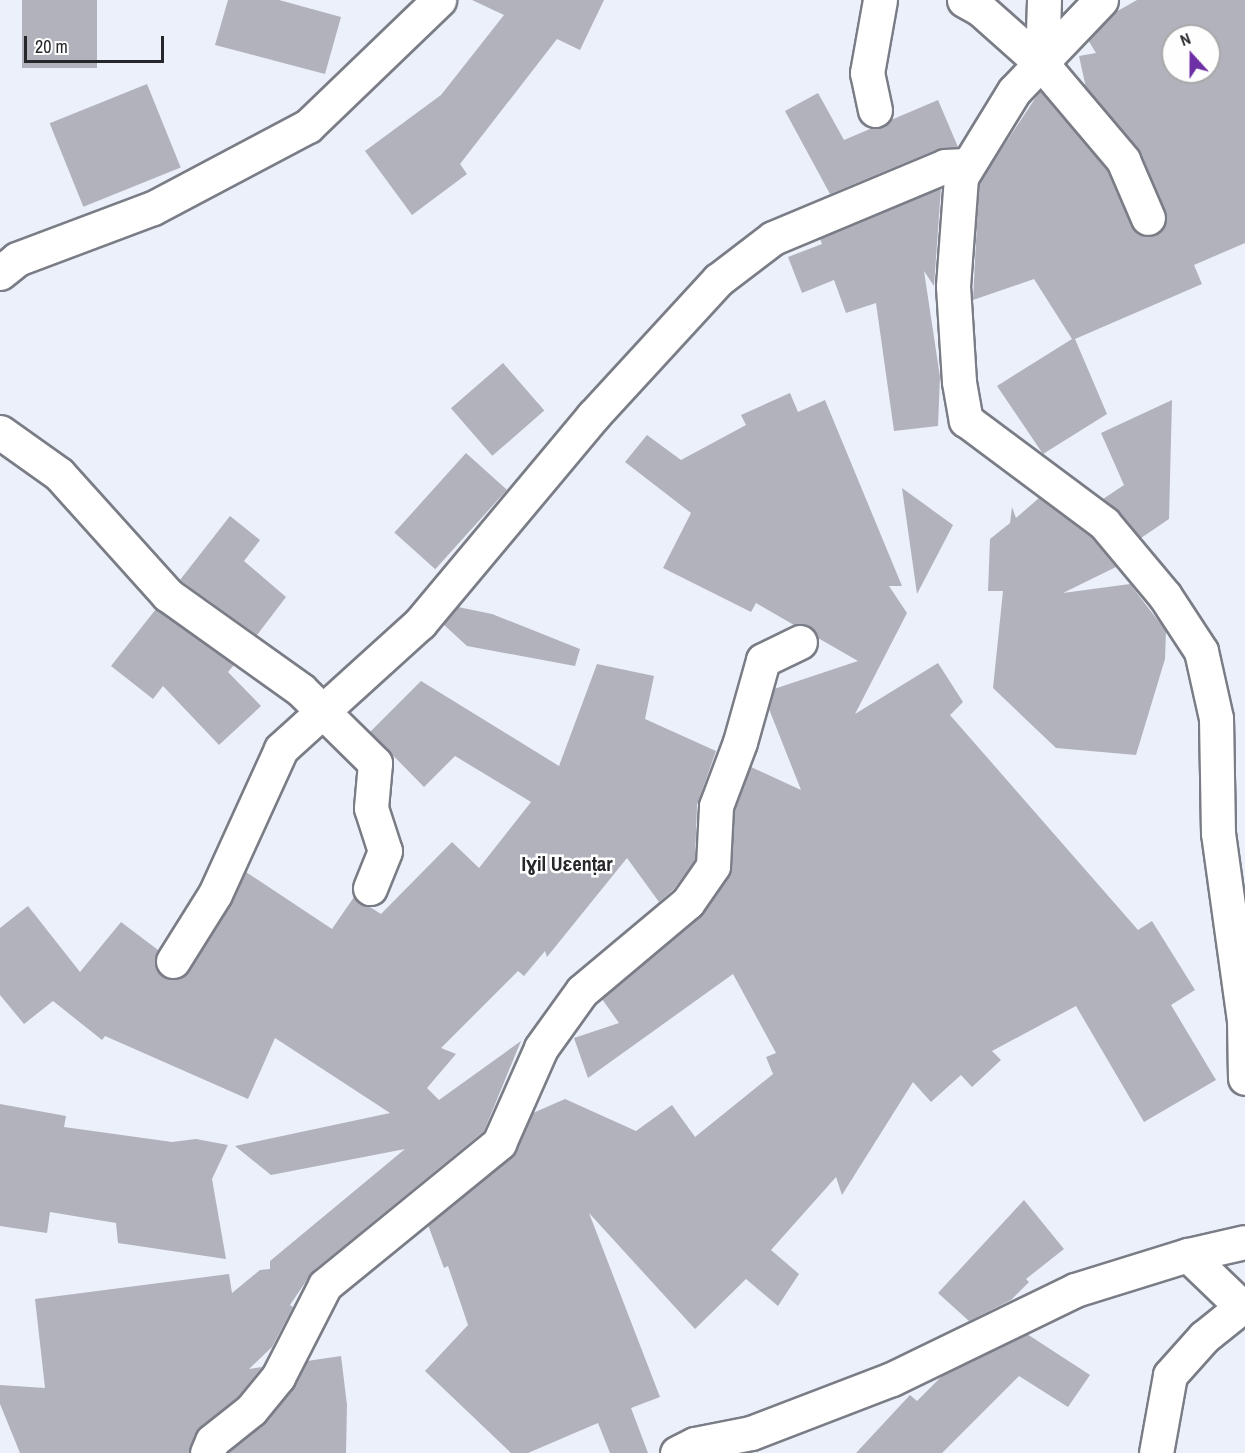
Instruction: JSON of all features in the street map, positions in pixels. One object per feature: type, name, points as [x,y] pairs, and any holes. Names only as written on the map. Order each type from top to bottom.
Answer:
[{"type":"street","points":[[0,273],[17,259],[153,208],[308,126],[439,0]]},
{"type":"street","points":[[875,110],[867,73],[879,0]]},
{"type":"street","points":[[964,0],[980,9],[1042,64],[1123,160],[1148,218]]},
{"type":"street","points":[[1042,64],[1044,0]]},
{"type":"street","points":[[1101,0],[1014,91],[966,165],[961,177],[952,286],[959,382],[966,420],[1104,523],[1166,596],[1201,651],[1216,718],[1218,833],[1244,1020],[1245,1078]]},
{"type":"street","points":[[174,961],[215,894],[281,749],[420,623],[593,416],[718,280],[773,238],[945,166],[966,165]]},
{"type":"street","points":[[0,432],[59,474],[168,595],[301,690],[375,763],[371,808],[385,851],[370,888]]},
{"type":"street","points":[[207,1453],[212,1441],[251,1410],[278,1377],[325,1286],[499,1143],[541,1048],[582,991],[688,902],[712,866],[716,806],[740,742],[763,660],[800,642]]},
{"type":"street","points":[[677,1453],[695,1444],[751,1433],[872,1387],[1075,1290],[1188,1255],[1245,1242]]},
{"type":"street","points":[[1156,1453],[1170,1375],[1204,1337],[1242,1304],[1188,1255]]},
{"type":"building","points":[[22,0],[97,0],[97,68],[22,68]]},
{"type":"building","points":[[228,0],[279,0],[341,17],[325,74],[215,45]]},
{"type":"building","points":[[472,0],[604,0],[580,50],[557,39],[460,164],[467,174],[412,215],[365,151],[441,95],[504,15]]},
{"type":"building","points":[[1137,0],[1245,0],[1245,243],[1194,265],[1202,284],[1075,339],[1107,414],[1043,454],[997,386],[1072,339],[1034,279],[973,300],[979,183],[1040,91],[1107,170],[1136,233],[1146,237],[1163,230],[1165,211],[1140,153],[1086,88],[1079,56],[1096,53],[1088,40],[1114,13]]},
{"type":"building","points":[[147,84],[181,167],[83,207],[50,123]]},
{"type":"building","points":[[818,93],[844,140],[938,100],[958,147],[938,149],[830,194],[785,111]]},
{"type":"building","points":[[941,188],[934,286],[924,271],[940,377],[938,426],[894,431],[876,303],[846,313],[834,280],[802,293],[788,257],[822,244],[820,239]]},
{"type":"building","points":[[503,363],[544,411],[492,456],[451,408]]},
{"type":"building","points":[[790,393],[798,412],[825,400],[902,586],[889,586],[907,613],[855,714],[938,663],[963,702],[950,715],[1138,930],[1152,921],[1195,990],[1171,1005],[1216,1080],[1144,1122],[1076,1006],[992,1051],[1001,1060],[972,1087],[961,1075],[931,1102],[913,1082],[842,1195],[836,1177],[771,1250],[799,1274],[778,1306],[746,1279],[695,1329],[589,1213],[660,1397],[631,1408],[648,1453],[610,1453],[598,1423],[528,1453],[511,1453],[425,1371],[468,1325],[448,1266],[444,1268],[428,1225],[511,1157],[533,1113],[565,1099],[636,1131],[672,1105],[695,1137],[773,1074],[766,1057],[776,1053],[733,974],[588,1078],[574,1038],[619,1023],[602,999],[700,916],[728,877],[735,810],[751,767],[801,790],[769,709],[774,689],[858,661],[818,638],[810,626],[794,625],[756,603],[751,612],[663,568],[691,513],[625,462],[647,435],[681,460],[746,425],[741,415]]},
{"type":"building","points":[[1172,400],[1169,519],[1141,538],[1103,499],[1124,485],[1101,433]]},
{"type":"building","points":[[466,453],[507,490],[435,569],[394,533]]},
{"type":"building","points":[[902,488],[953,525],[917,594]]},
{"type":"building","points":[[1039,498],[1091,537],[1116,567],[1063,593],[1130,584],[1166,631],[1165,659],[1136,755],[1056,748],[993,688],[1003,591],[988,591],[990,539],[1010,523],[1012,507],[1016,518]]},
{"type":"building","points":[[230,516],[260,540],[244,561],[286,597],[257,635],[180,580]]},
{"type":"building","points":[[458,607],[492,614],[580,649],[575,666],[467,646],[443,624]]},
{"type":"building","points":[[156,609],[234,665],[228,672],[261,706],[219,745],[163,686],[153,699],[111,666]]},
{"type":"building","points":[[597,664],[654,676],[645,719],[716,751],[697,805],[695,860],[674,889],[659,902],[627,858],[547,957],[545,951],[524,976],[518,971],[441,1048],[456,1054],[427,1088],[439,1100],[521,1041],[484,1131],[313,1271],[290,1305],[293,1307],[272,1347],[249,1369],[262,1367],[238,1397],[200,1427],[189,1453],[20,1453],[0,1404],[0,1385],[45,1388],[35,1299],[229,1274],[232,1293],[260,1270],[270,1269],[270,1261],[405,1149],[271,1175],[235,1146],[390,1113],[275,1038],[248,1099],[105,1036],[102,1040],[53,1001],[24,1024],[0,995],[0,928],[28,906],[80,972],[121,922],[158,950],[156,969],[173,980],[189,971],[231,904],[246,872],[332,929],[354,897],[381,914],[452,842],[479,868],[531,802],[455,756],[424,787],[370,732],[421,681],[559,766]]},
{"type":"building","points":[[0,1104],[66,1116],[64,1127],[172,1142],[196,1139],[228,1145],[212,1179],[226,1259],[118,1243],[116,1223],[50,1212],[47,1233],[0,1226]]},
{"type":"building","points":[[1024,1200],[1064,1249],[1026,1279],[1029,1282],[1011,1300],[969,1321],[938,1293]]},
{"type":"building","points":[[1027,1334],[1090,1375],[1068,1407],[1019,1376],[942,1453],[856,1453],[910,1395],[917,1401],[943,1375]]},
{"type":"building","points":[[341,1356],[347,1405],[346,1453],[227,1453],[266,1422],[293,1389],[307,1361]]},
{"type":"district","name":"Iɣil Uɛenṭar","points":[[567,863]]}]
